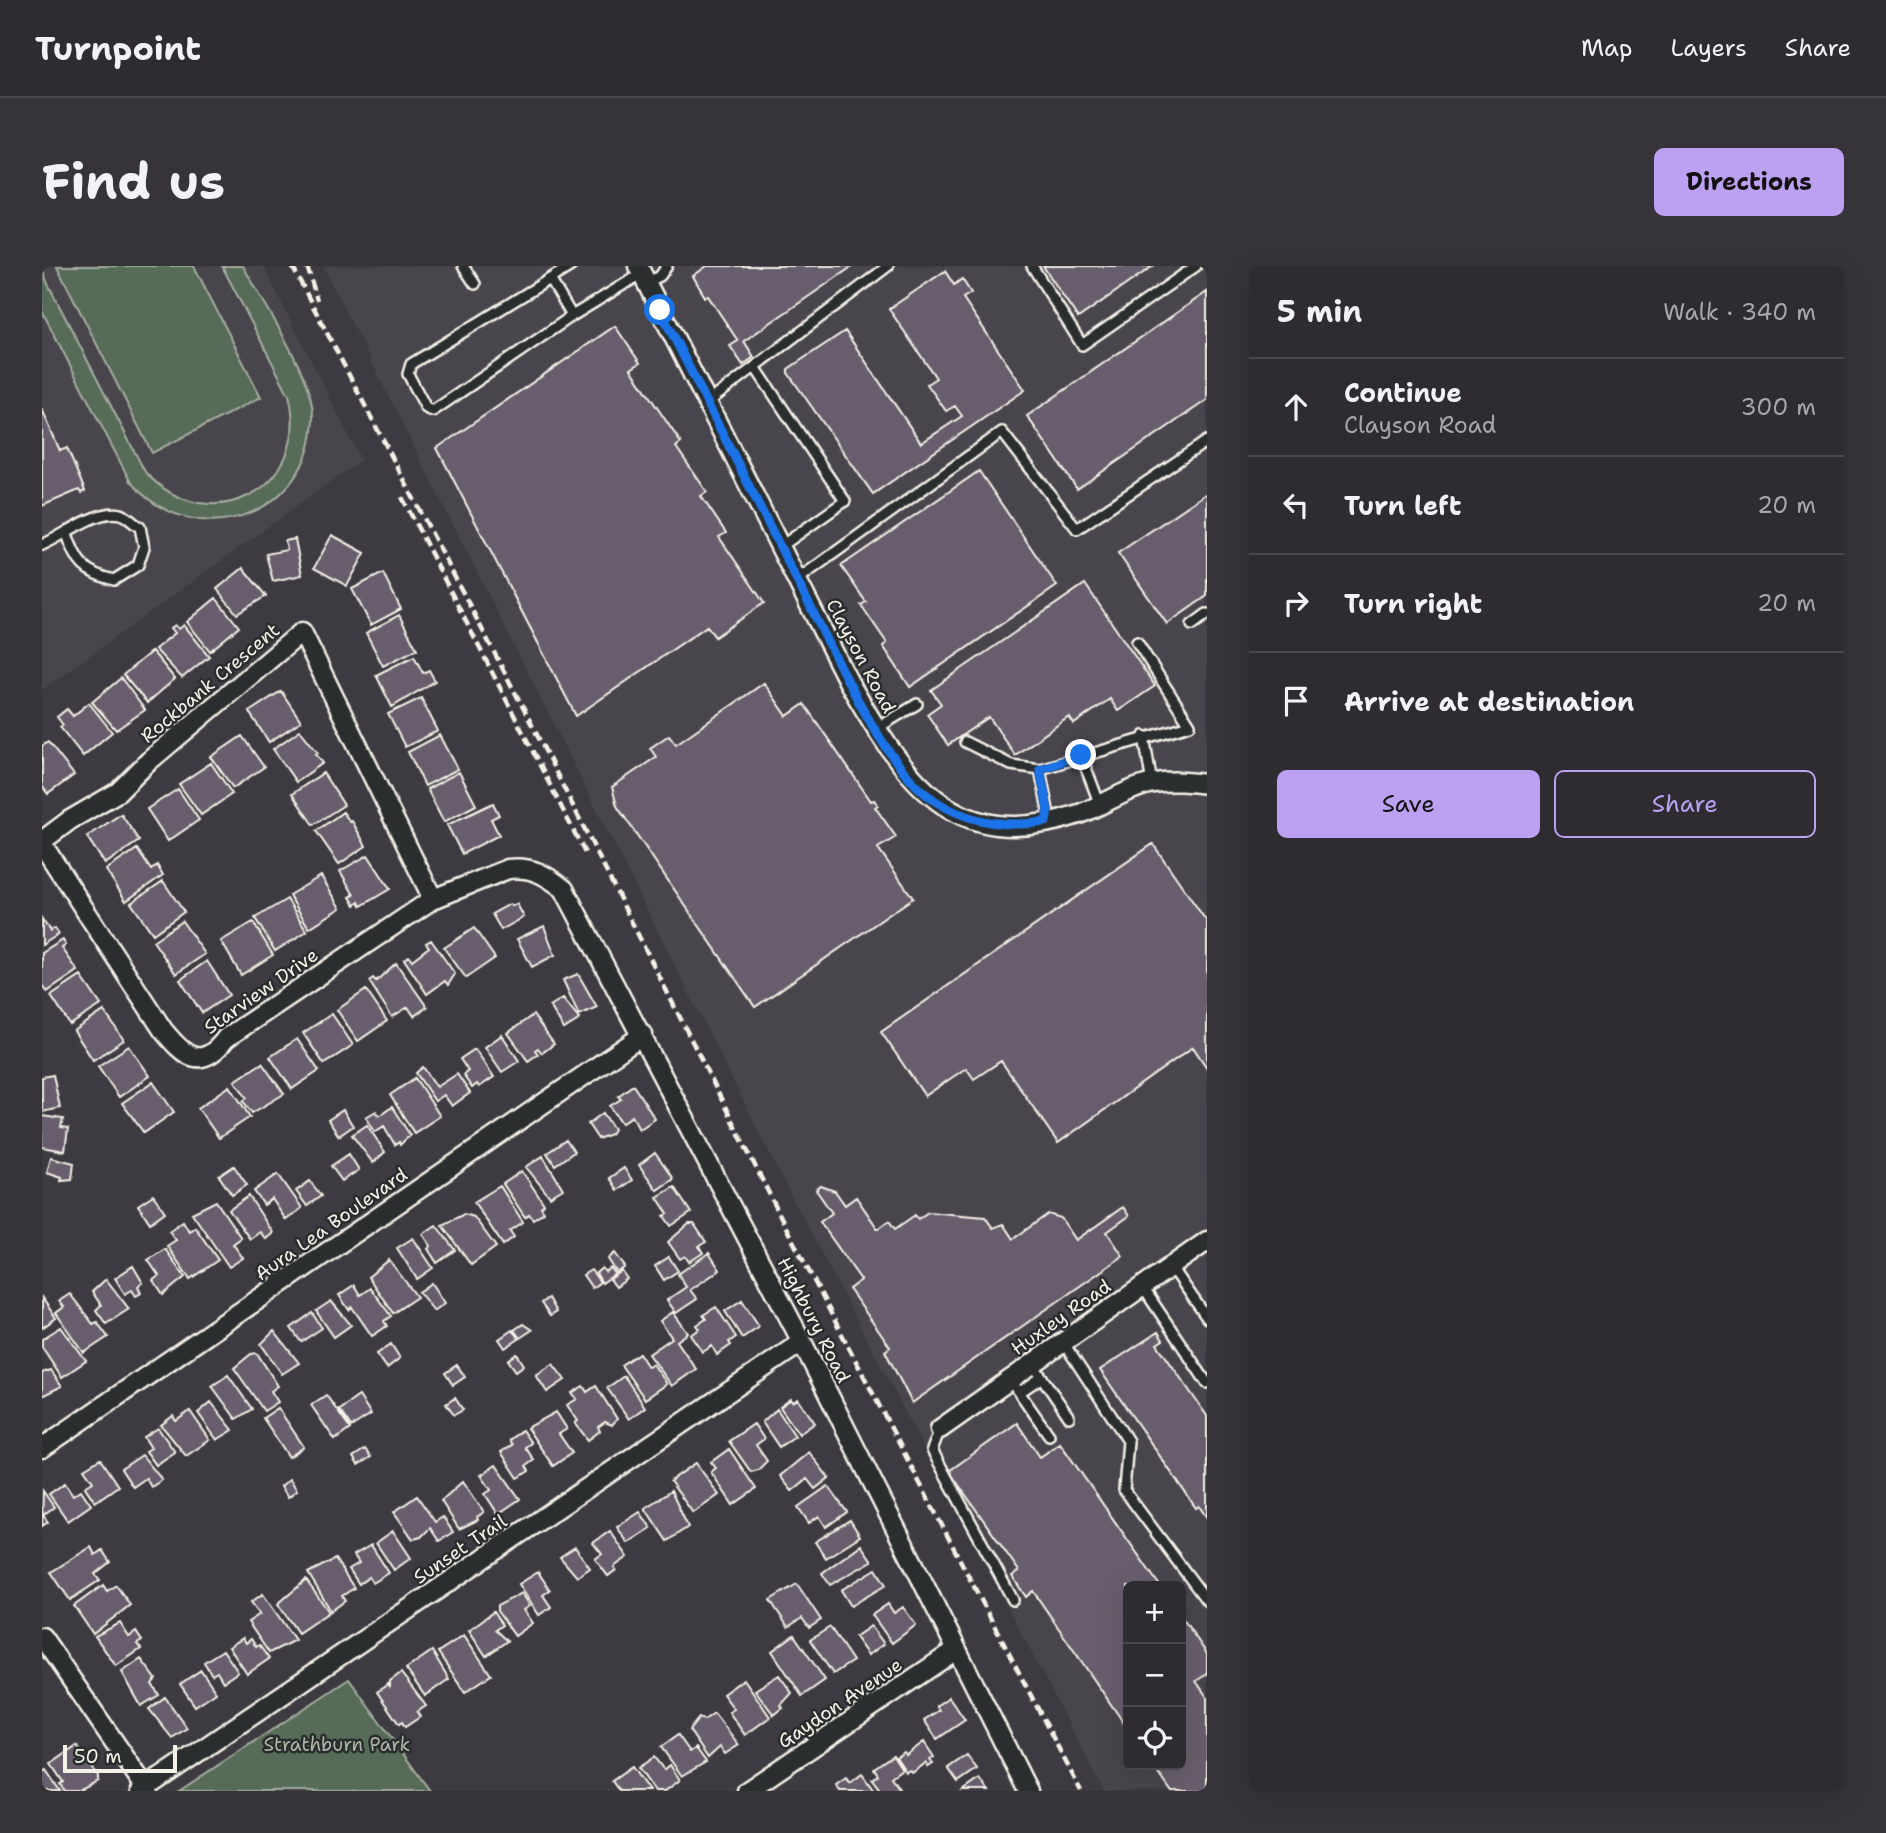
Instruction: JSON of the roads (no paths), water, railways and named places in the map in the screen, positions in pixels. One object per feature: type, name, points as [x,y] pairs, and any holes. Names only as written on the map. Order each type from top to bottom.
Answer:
[{"type":"street","name":"Clayson Road","points":[[641,275],[848,681],[876,729],[915,784],[939,803],[974,818],[1005,826],[1046,822],[1100,805],[1152,784],[1207,783]]},
{"type":"street","name":"Rockbank Crescent","points":[[42,843],[69,820],[118,792],[302,632],[433,899]]},
{"type":"street","name":"Starview Drive","points":[[42,843],[163,1030],[187,1056],[197,1058],[219,1047],[226,1038],[433,899],[508,870],[535,870],[549,877]]},
{"type":"street","name":"Highbury Road","points":[[549,877],[564,890],[573,903],[643,1035],[802,1342],[1028,1791]]},
{"type":"street","name":"Aura Lea Boulevard","points":[[42,1448],[643,1035]]},
{"type":"street","name":"Huxley Road","points":[[940,1429],[1037,1370],[1063,1342],[1207,1241]]},
{"type":"street","name":"Sunset Trail","points":[[145,1790],[802,1342]]},
{"type":"street","points":[[42,1637],[145,1790]]},
{"type":"street","name":"Gaydon Avenue","points":[[747,1791],[956,1650]]},
{"type":"lane","points":[[463,266],[475,284]]},
{"type":"lane","points":[[571,266],[411,364],[408,374],[426,408],[433,411],[572,316],[641,275],[660,276],[667,266]]},
{"type":"lane","points":[[707,403],[888,266]]},
{"type":"lane","points":[[1032,266],[1082,345],[1196,266]]},
{"type":"lane","points":[[550,279],[572,316]]},
{"type":"lane","points":[[755,367],[845,501],[780,547]]},
{"type":"lane","points":[[797,580],[1002,432],[1077,529],[1207,441]]},
{"type":"lane","points":[[42,545],[67,534],[96,515],[121,514],[139,527],[144,547],[138,565],[114,580],[93,575],[75,557],[67,534]]},
{"type":"lane","points":[[1192,625],[1207,614]]},
{"type":"lane","points":[[965,742],[1011,765],[1040,769],[1190,724],[1137,642]]},
{"type":"lane","points":[[876,729],[917,704]]},
{"type":"lane","points":[[1144,736],[1152,784]]},
{"type":"lane","points":[[1081,755],[1100,805]]},
{"type":"lane","points":[[1040,769],[1048,810],[1046,822]]},
{"type":"lane","points":[[1171,1266],[1207,1318]]},
{"type":"lane","points":[[1142,1286],[1207,1383]]},
{"type":"lane","points":[[1063,1342],[1128,1441],[1124,1490],[1207,1601]]},
{"type":"lane","points":[[1037,1370],[1069,1417]]},
{"type":"lane","points":[[1015,1385],[1049,1435]]},
{"type":"lane","points":[[940,1429],[932,1450],[1013,1600]]},
{"type":"railway","points":[[292,266],[529,719],[790,1235],[1081,1791]]},
{"type":"railway","points":[[307,266],[317,300]]},
{"type":"railway","points":[[402,497],[586,855]]},
{"type":"park label","name":"Strathburn Park","points":[[337,1744]]}]
